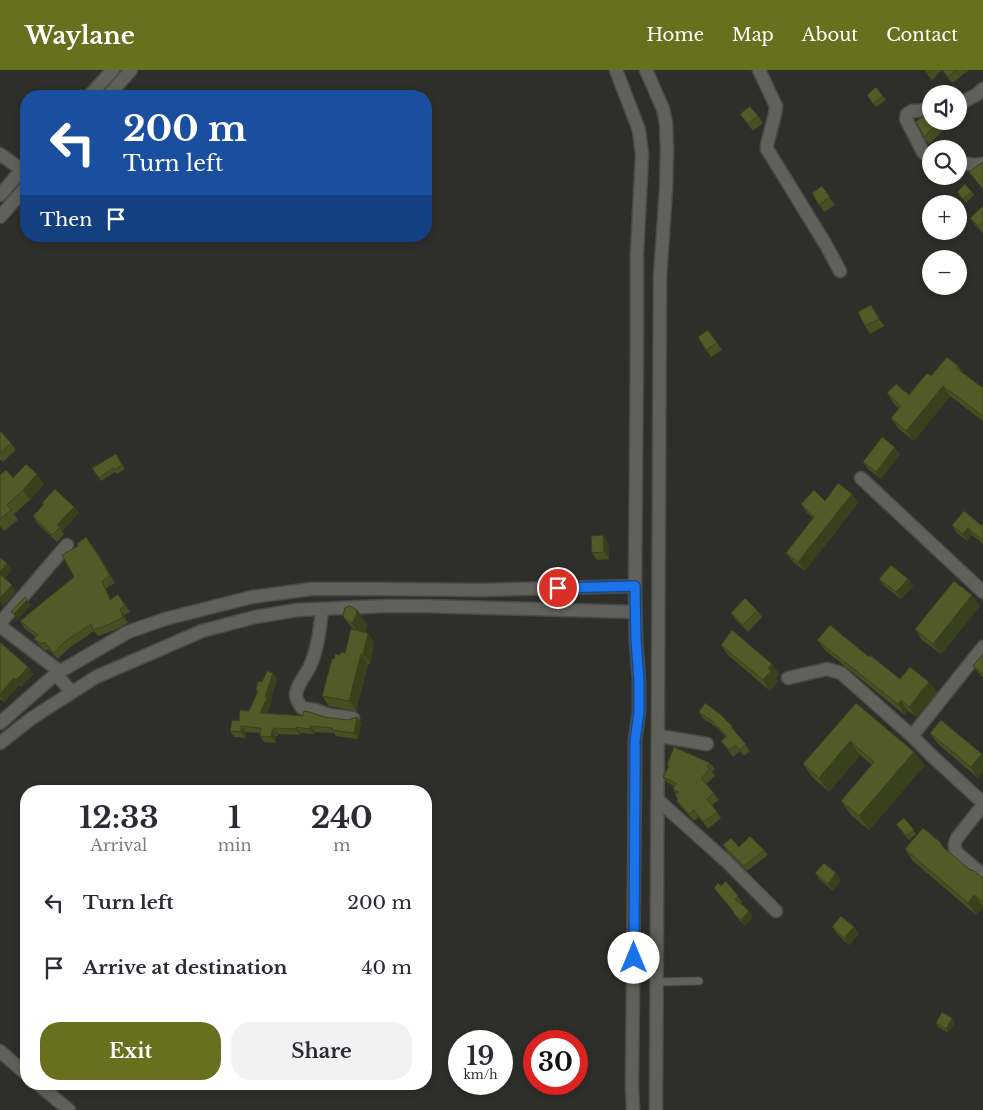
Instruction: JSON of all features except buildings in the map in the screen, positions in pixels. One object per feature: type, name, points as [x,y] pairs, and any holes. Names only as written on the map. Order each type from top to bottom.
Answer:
[{"type":"street","points":[[95,90],[113,70]]},
{"type":"street","points":[[113,90],[131,70]]},
{"type":"street","points":[[616,70],[639,130],[642,154],[637,254],[635,610],[639,712],[636,728],[635,758],[632,1110]]},
{"type":"street","points":[[646,70],[663,108],[667,136],[666,198],[660,277],[656,1110]]},
{"type":"street","points":[[759,70],[776,106],[766,149],[826,245],[840,272]]},
{"type":"street","points":[[967,100],[983,89]]},
{"type":"street","points":[[922,110],[912,111],[907,114],[906,119],[922,150]]},
{"type":"street","points":[[0,154],[20,166]]},
{"type":"street","points":[[967,164],[983,164]]},
{"type":"street","points":[[0,195],[20,172]]},
{"type":"street","points":[[0,217],[20,194]]},
{"type":"street","points":[[861,478],[983,592]]},
{"type":"street","points":[[65,682],[54,667],[0,624],[67,544]]},
{"type":"street","points":[[0,743],[27,722],[65,682],[66,668],[128,632],[165,619],[252,597],[311,589],[635,589]]},
{"type":"street","points":[[0,723],[65,682],[96,677],[202,631],[255,617],[297,610],[352,607],[426,606],[550,611],[635,610]]},
{"type":"street","points":[[322,609],[317,644],[310,667],[302,679],[296,694],[297,702],[302,708],[316,710],[329,715],[353,718]]},
{"type":"street","points":[[912,736],[983,647]]},
{"type":"street","points":[[788,678],[827,669],[841,673],[912,736],[983,804],[954,843],[957,853],[983,875]]},
{"type":"street","points":[[659,736],[707,744]]},
{"type":"street","points":[[658,800],[726,861],[776,911]]},
{"type":"street","points":[[0,1051],[20,1069]]},
{"type":"street","points":[[45,1090],[69,1110]]},
{"type":"lane","points":[[657,982],[699,981]]},
{"type":"route","points":[[558,588],[635,586],[639,712],[635,741],[634,958]]}]
